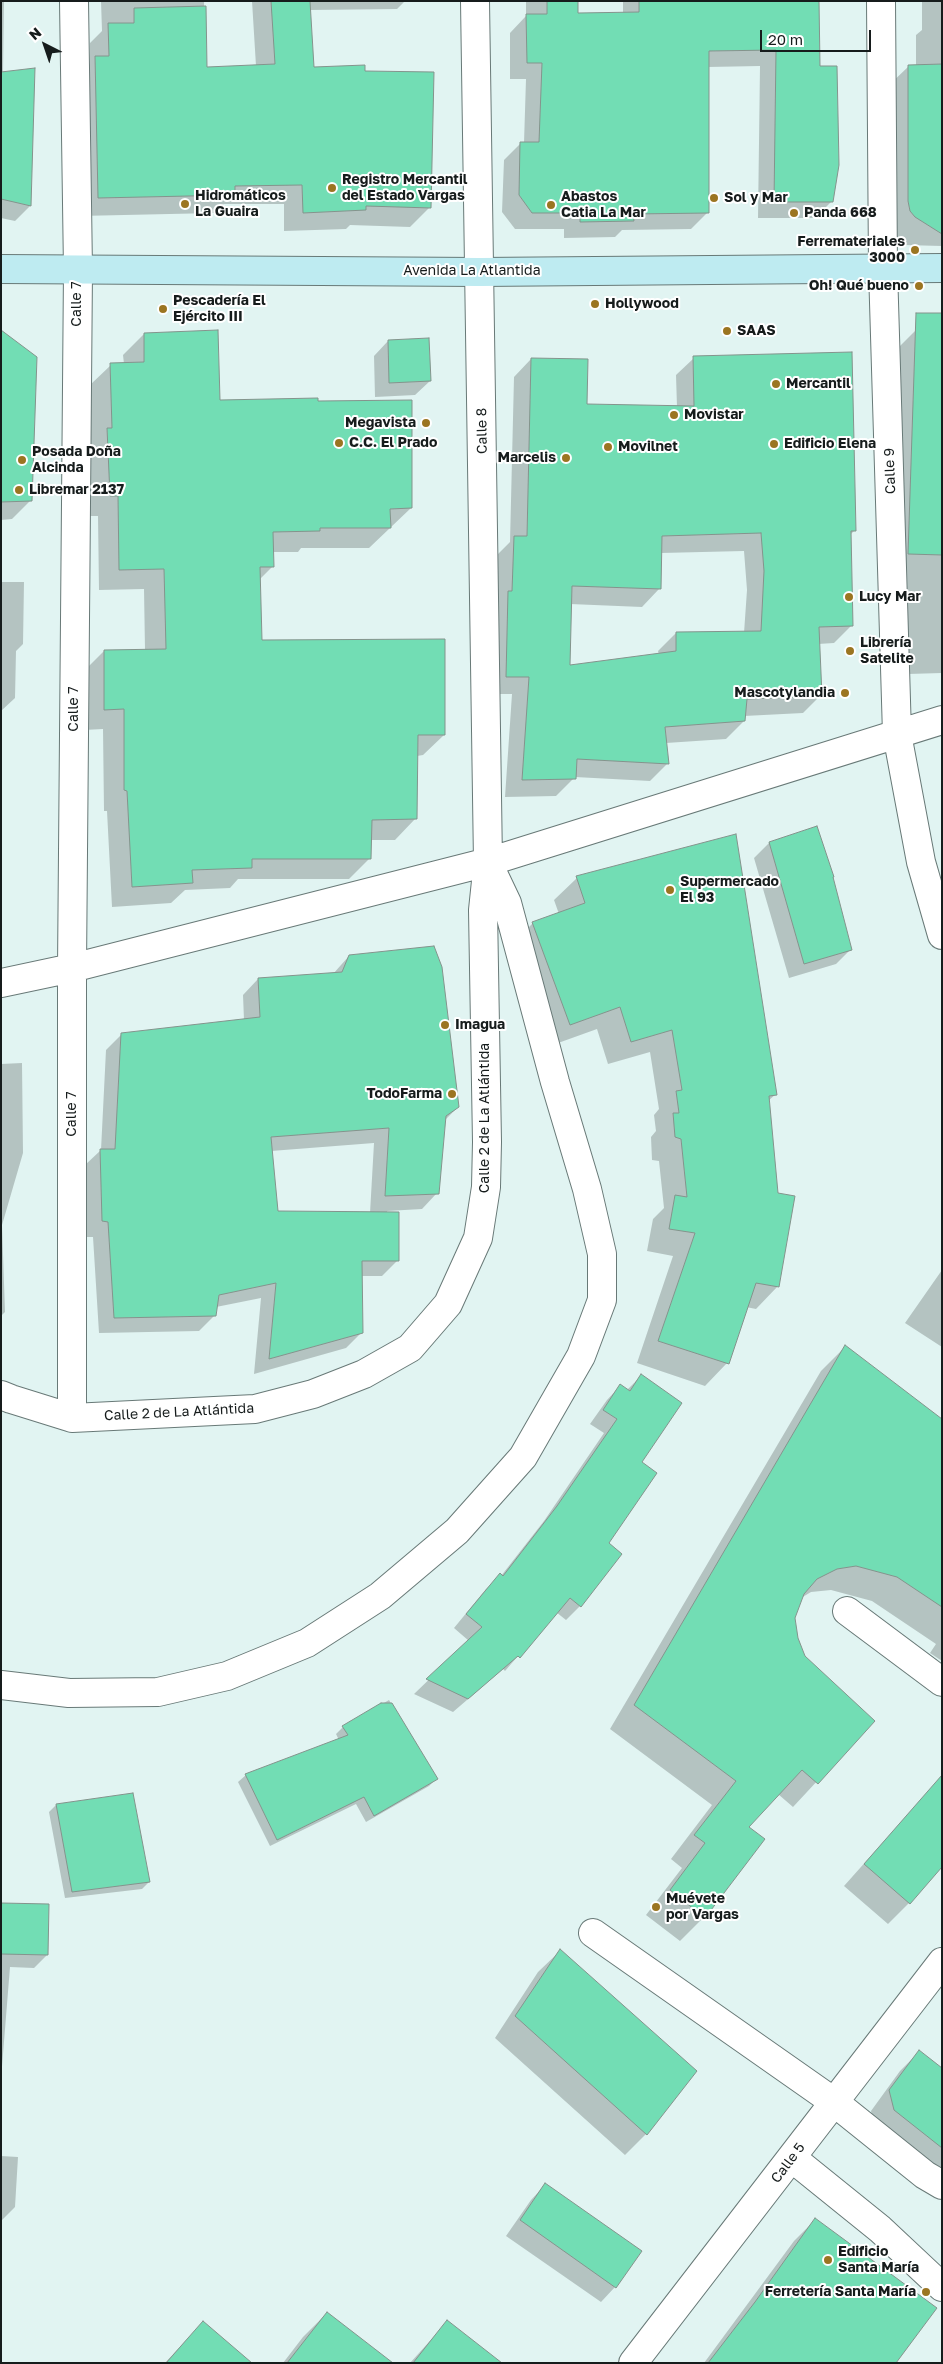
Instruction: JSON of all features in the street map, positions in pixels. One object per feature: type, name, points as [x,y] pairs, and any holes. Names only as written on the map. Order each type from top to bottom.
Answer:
[{"type":"street","name":"Calle 7","points":[[72,1418],[72,968],[78,270],[74,1]]},
{"type":"street","name":"Calle 8","points":[[475,1],[488,862]]},
{"type":"street","name":"Calle 9","points":[[881,1],[884,269],[898,734],[921,862],[942,935]]},
{"type":"street","name":"Avenida La Atlantida","points":[[1,269],[480,272],[942,268]]},
{"type":"street","points":[[1,983],[72,968],[488,862],[942,720]]},
{"type":"street","points":[[1,1685],[69,1693],[158,1692],[227,1676],[307,1643],[380,1596],[457,1531],[523,1457],[581,1356],[602,1300],[602,1254],[588,1189],[555,1082],[507,903],[488,862]]},
{"type":"street","name":"Calle 2 de La Atlántida","points":[[1,1394],[11,1400],[72,1418],[255,1409],[313,1394],[364,1374],[410,1348],[448,1304],[478,1238],[486,1187],[483,910],[488,862]]},
{"type":"street","points":[[847,1611],[942,1682]]},
{"type":"street","points":[[593,1933],[834,2102],[925,2175],[942,2185]]},
{"type":"street","name":"Calle 5","points":[[633,2363],[942,1962]]},
{"type":"street","points":[[792,2158],[880,2229],[942,2287]]},
{"type":"building","points":[[271,1],[310,1],[314,67],[365,65],[365,71],[434,72],[431,208],[366,206],[366,210],[303,213],[302,185],[235,186],[235,195],[98,198],[95,56],[109,56],[108,23],[134,23],[134,8],[206,6],[207,67],[275,64]]},
{"type":"building","points":[[547,1],[578,1],[578,13],[639,12],[639,1],[819,1],[820,66],[837,66],[839,165],[833,202],[774,202],[776,50],[709,51],[709,213],[633,214],[634,221],[580,222],[580,213],[532,213],[519,195],[520,142],[539,142],[542,63],[527,63],[526,14],[547,14]]},
{"type":"building","points":[[942,64],[942,234],[915,217],[910,211],[908,201],[908,65]]},
{"type":"building","points":[[35,68],[31,206],[1,199],[1,72]]},
{"type":"building","points":[[916,313],[942,313],[942,555],[908,554]]},
{"type":"building","points":[[1,330],[37,357],[32,501],[1,502]]},
{"type":"building","points":[[218,330],[220,400],[318,398],[318,401],[412,400],[412,508],[390,509],[391,528],[320,528],[320,531],[273,532],[274,567],[260,567],[262,640],[445,639],[445,735],[418,735],[417,819],[372,820],[371,859],[252,859],[252,868],[192,870],[193,883],[132,887],[127,791],[124,790],[124,709],[104,710],[104,650],[166,649],[164,569],[119,570],[118,496],[110,496],[107,428],[112,428],[110,363],[144,362],[144,333]]},
{"type":"building","points":[[429,338],[431,381],[389,383],[388,340]]},
{"type":"building","points":[[852,352],[856,531],[851,531],[853,626],[819,627],[822,696],[747,699],[745,721],[665,727],[669,764],[577,759],[576,779],[522,780],[529,677],[506,677],[508,591],[512,591],[514,536],[527,536],[531,358],[588,359],[587,404],[694,406],[693,356]],"holes":[[[761,533],[764,571],[761,631],[676,632],[676,651],[570,665],[572,586],[661,589],[662,536]]]},
{"type":"building","points":[[817,826],[834,877],[852,950],[804,964],[769,842]]},
{"type":"building","points":[[736,834],[777,1095],[769,1096],[778,1193],[795,1196],[779,1287],[756,1283],[729,1364],[658,1341],[695,1233],[669,1229],[675,1195],[687,1197],[681,1139],[675,1137],[673,1113],[679,1113],[676,1091],[682,1090],[672,1030],[631,1042],[620,1007],[570,1025],[532,922],[585,903],[576,876]]},
{"type":"building","points":[[434,946],[442,967],[459,1107],[446,1116],[439,1194],[385,1196],[389,1128],[271,1137],[278,1211],[399,1212],[399,1261],[362,1261],[363,1333],[269,1359],[276,1283],[219,1295],[216,1316],[114,1318],[108,1222],[102,1221],[100,1149],[115,1149],[121,1033],[260,1017],[258,978],[342,972],[349,955]]},
{"type":"building","points":[[845,1345],[942,1419],[942,1607],[897,1577],[856,1566],[837,1569],[817,1579],[804,1594],[795,1618],[798,1638],[805,1656],[875,1721],[818,1784],[802,1770],[749,1827],[765,1839],[705,1918],[670,1890],[705,1843],[694,1835],[736,1781],[634,1705]]},
{"type":"building","points":[[641,1374],[682,1403],[642,1462],[657,1473],[609,1543],[622,1554],[581,1607],[570,1598],[520,1658],[518,1656],[468,1699],[426,1679],[482,1627],[466,1614],[500,1573],[503,1576],[557,1506],[617,1419],[603,1410],[620,1384],[630,1391]]},
{"type":"building","points":[[381,1703],[392,1703],[438,1779],[374,1816],[364,1797],[277,1840],[245,1774],[348,1735],[342,1726]]},
{"type":"building","points":[[942,1775],[942,1867],[910,1904],[864,1864]]},
{"type":"building","points":[[133,1793],[150,1882],[72,1892],[56,1804]]},
{"type":"building","points":[[1,1903],[49,1904],[48,1955],[1,1954]]},
{"type":"building","points":[[560,1949],[697,2071],[647,2135],[515,2016]]},
{"type":"building","points":[[919,2050],[942,2068],[942,2148],[894,2110],[889,2090]]},
{"type":"building","points":[[545,2183],[642,2251],[616,2288],[520,2220]]},
{"type":"building","name":"Edificio Santa María","points":[[815,2218],[937,2308],[896,2363],[708,2363],[755,2302]]},
{"type":"building","points":[[327,2312],[393,2363],[287,2363]]},
{"type":"building","points":[[447,2320],[502,2363],[413,2363]]},
{"type":"building","points":[[203,2321],[252,2363],[166,2363]]},
{"type":"place","name":"Registro Mercantil del Estado Vargas","points":[[332,188]]},
{"type":"place","name":"Sol y Mar","points":[[714,198]]},
{"type":"place","name":"Hidromáticos La Guaira","points":[[185,204]]},
{"type":"place","name":"Abastos Catia La Mar","points":[[551,205]]},
{"type":"place","name":"Panda 668","points":[[794,213]]},
{"type":"place","name":"Ferremateriales 3000","points":[[915,250]]},
{"type":"place","name":"Oh! Qué bueno","points":[[919,286]]},
{"type":"place","name":"Hollywood","points":[[595,304]]},
{"type":"place","name":"Pescadería El Ejército III","points":[[163,309]]},
{"type":"place","name":"SAAS","points":[[727,331]]},
{"type":"place","name":"Mercantil","points":[[776,384]]},
{"type":"place","name":"Movistar","points":[[674,415]]},
{"type":"place","name":"Megavista","points":[[426,423]]},
{"type":"place","name":"C.C. El Prado","points":[[339,443]]},
{"type":"place","name":"Edificio Elena","points":[[774,444]]},
{"type":"place","name":"Movilnet","points":[[608,447]]},
{"type":"place","name":"Marcelis","points":[[566,458]]},
{"type":"place","name":"Posada Doña Alcinda","points":[[22,460]]},
{"type":"place","name":"Libremar 2137","points":[[19,490]]},
{"type":"place","name":"Lucy Mar","points":[[849,597]]},
{"type":"place","name":"Librería Satelite","points":[[850,651]]},
{"type":"place","name":"Mascotylandia","points":[[845,693]]},
{"type":"place","name":"Supermercado El 93","points":[[670,890]]},
{"type":"place","name":"Imagua","points":[[445,1025]]},
{"type":"place","name":"TodoFarma","points":[[452,1094]]},
{"type":"place","name":"Muévete por Vargas","points":[[656,1907]]},
{"type":"place","name":"Edificio Santa María","points":[[828,2260]]},
{"type":"place","name":"Ferretería Santa María","points":[[926,2292]]}]
